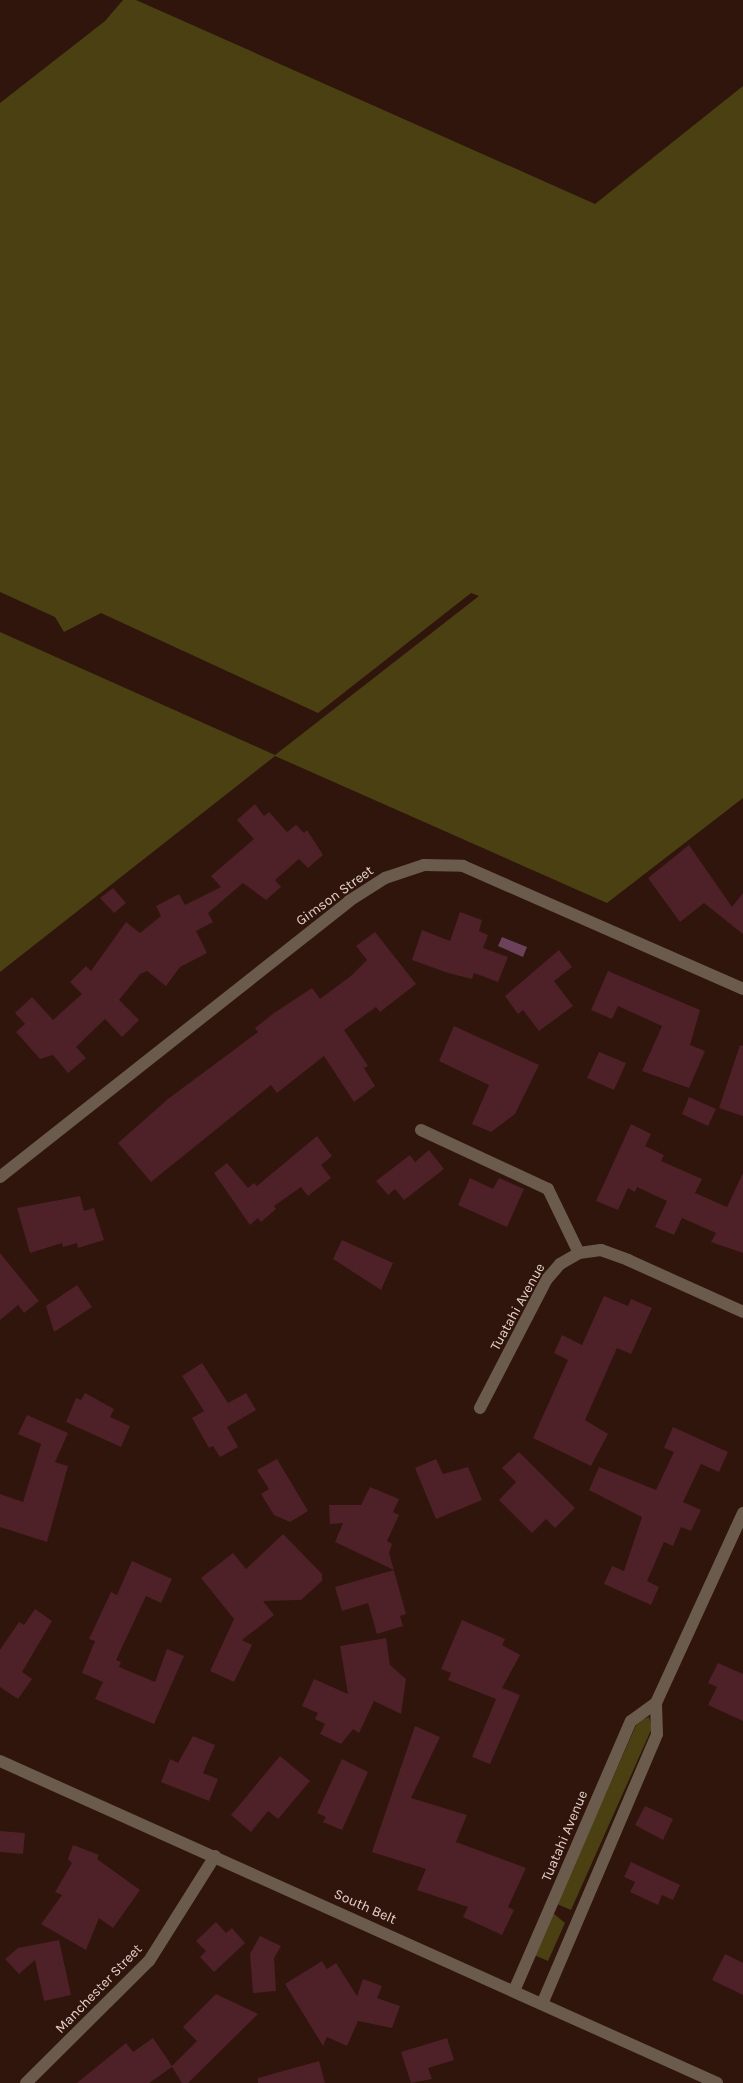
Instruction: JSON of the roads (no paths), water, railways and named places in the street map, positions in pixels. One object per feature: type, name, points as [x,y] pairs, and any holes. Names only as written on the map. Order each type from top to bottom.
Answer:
[{"type":"street","name":"Gimson Street","points":[[0,1177],[349,901],[385,878],[424,866],[463,866],[743,989]]},
{"type":"street","points":[[421,1130],[548,1189],[579,1253]]},
{"type":"street","name":"Tuatahi Avenue","points":[[480,1408],[547,1279],[560,1264],[579,1253],[601,1250],[619,1256],[743,1312]]},
{"type":"street","name":"Tuatahi Avenue","points":[[542,2004],[657,1734],[656,1703],[743,1513]]},
{"type":"street","name":"Tuatahi Avenue","points":[[514,1991],[631,1721],[656,1703]]},
{"type":"street","name":"South Belt","points":[[0,1761],[717,2083]]},
{"type":"street","name":"Manchester Street","points":[[26,2083],[149,1960],[215,1856]]}]
